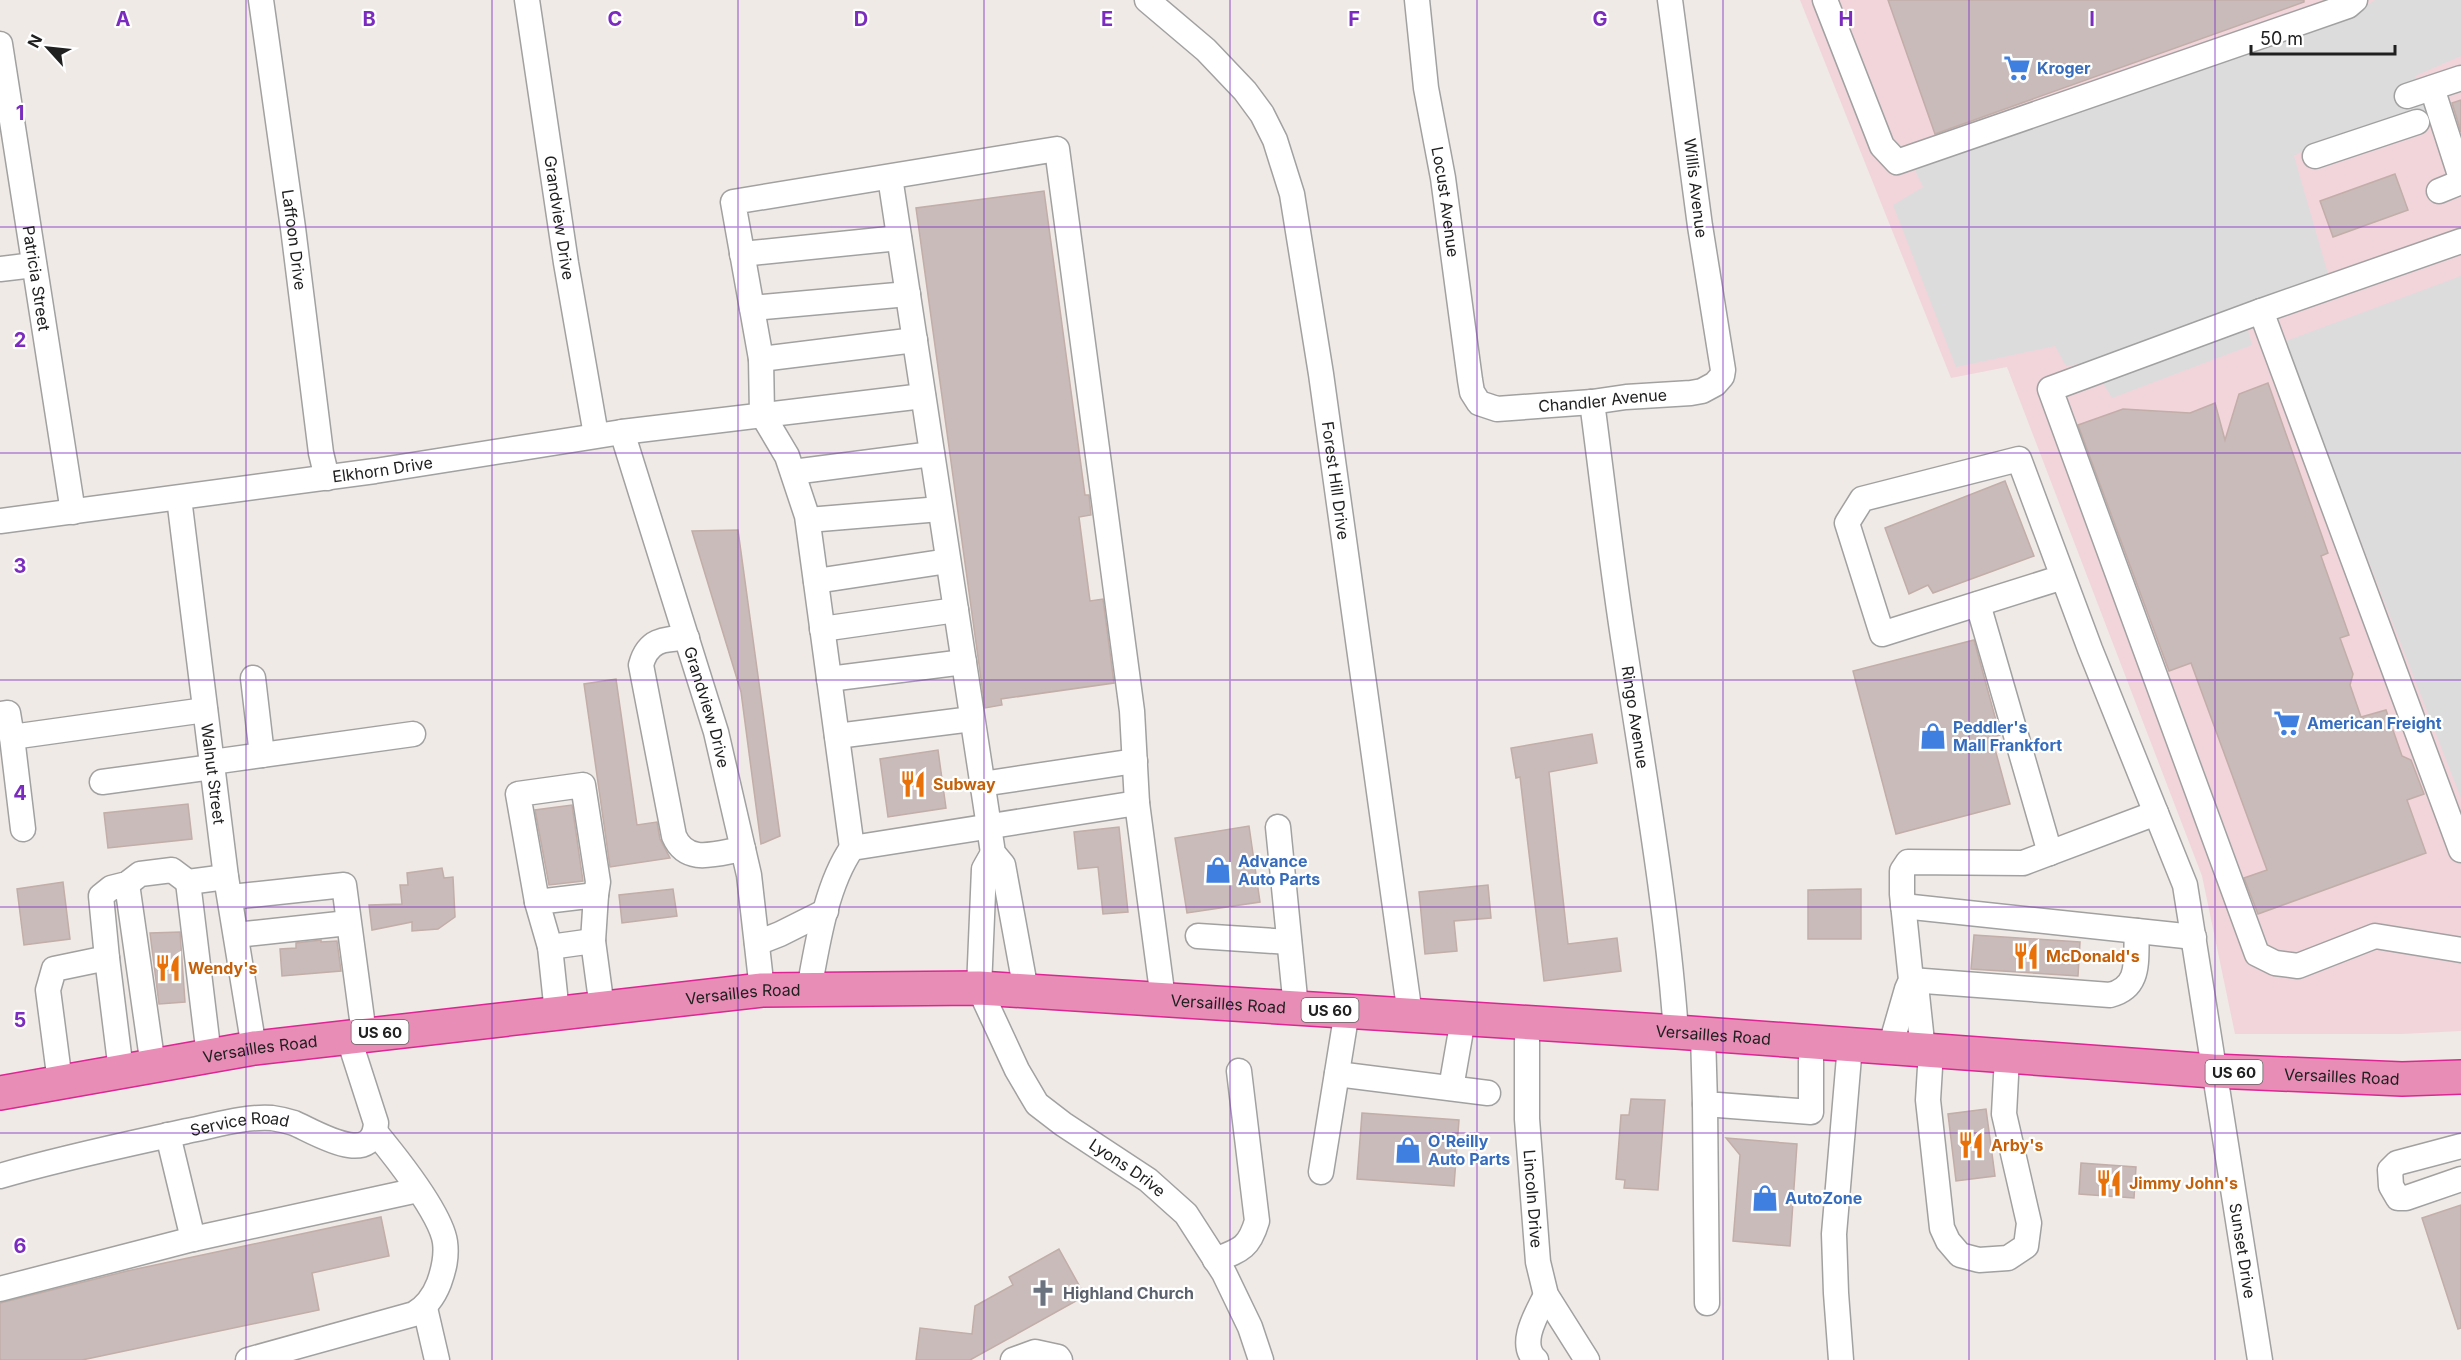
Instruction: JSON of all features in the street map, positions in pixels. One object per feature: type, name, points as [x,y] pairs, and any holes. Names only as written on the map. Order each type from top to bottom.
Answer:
[{"type":"highway","name":"Versailles Road","points":[[0,1093],[254,1048],[762,990],[979,988],[1689,1033],[2213,1071],[2402,1079],[2461,1077]]},
{"type":"street","name":"Laffoon Drive","points":[[261,0],[302,292],[321,453],[327,478]]},
{"type":"street","name":"Grandview Drive","points":[[527,0],[566,263],[596,435]]},
{"type":"street","name":"Forest Hill Drive","points":[[1147,0],[1206,50],[1245,91],[1262,114],[1275,140],[1292,194],[1321,374],[1410,1015]]},
{"type":"street","name":"Locust Avenue","points":[[1417,0],[1426,88],[1443,178],[1470,380],[1472,392],[1479,403]]},
{"type":"street","name":"Willis Avenue","points":[[1670,0],[1722,376]]},
{"type":"street","points":[[1825,0],[1881,146],[1897,162],[2323,15],[2348,6],[2355,0]]},
{"type":"street","name":"Patricia Street","points":[[0,44],[73,512]]},
{"type":"street","points":[[2407,96],[2461,78]]},
{"type":"street","points":[[2432,88],[2454,184]]},
{"type":"street","points":[[2315,156],[2417,122]]},
{"type":"street","points":[[852,848],[808,520],[787,456],[762,414],[761,359],[733,202],[1057,149],[1132,711],[1137,803],[1163,999]]},
{"type":"street","points":[[890,177],[993,853],[1003,865],[1026,991]]},
{"type":"street","points":[[742,254],[899,238]]},
{"type":"street","points":[[2461,241],[2261,311],[2050,389],[2256,954],[2275,963],[2298,966],[2375,936],[2461,950]]},
{"type":"street","points":[[0,269],[34,265]]},
{"type":"street","points":[[752,308],[908,294]]},
{"type":"street","points":[[2261,311],[2461,850]]},
{"type":"street","points":[[761,359],[915,340]]},
{"type":"street","name":"Chandler Avenue","points":[[1479,403],[1497,409],[1702,391],[1715,384],[1722,376]]},
{"type":"street","name":"Elkhorn Drive","points":[[0,521],[327,478],[596,435],[923,396]]},
{"type":"street","name":"Ringo Avenue","points":[[1592,402],[1624,649],[1672,971],[1705,1104],[1707,1303]]},
{"type":"street","name":"Grandview Drive","points":[[622,432],[716,732],[749,875],[762,990]]},
{"type":"street","points":[[793,472],[932,454]]},
{"type":"street","name":"Sunset Drive","points":[[1978,604],[1882,634],[1847,523],[1862,498],[2019,459],[2063,577],[2185,885],[2260,1360]]},
{"type":"street","name":"Walnut Street","points":[[179,498],[212,765],[245,1001],[254,1048]]},
{"type":"street","points":[[808,520],[940,509]]},
{"type":"street","points":[[816,581],[948,561]]},
{"type":"street","points":[[2050,853],[1978,604],[2063,577]]},
{"type":"street","points":[[822,629],[956,610]]},
{"type":"street","points":[[687,638],[663,639],[652,645],[644,654],[641,665],[674,836],[683,851],[692,855],[743,849]]},
{"type":"street","points":[[829,679],[964,662]]},
{"type":"street","points":[[253,678],[262,755]]},
{"type":"street","points":[[12,737],[205,710]]},
{"type":"street","points":[[0,714],[9,713],[23,829]]},
{"type":"street","points":[[837,736],[972,719]]},
{"type":"street","points":[[102,783],[262,755],[413,734]]},
{"type":"street","points":[[982,784],[1135,760]]},
{"type":"street","points":[[557,1013],[550,947],[537,902],[518,794],[583,784],[598,882],[593,941],[602,1008]]},
{"type":"street","points":[[809,990],[826,910],[843,860],[852,848],[1137,803]]},
{"type":"street","points":[[1890,1048],[1906,989],[1911,980],[1902,871],[1908,862],[2023,863],[2156,813]]},
{"type":"street","points":[[1278,826],[1296,1008]]},
{"type":"street","points":[[979,988],[984,869],[993,853]]},
{"type":"street","points":[[121,1071],[101,896],[111,888],[127,884],[140,874],[172,870],[188,882],[229,887],[344,885],[356,1035],[376,1123],[376,1133],[403,1166],[418,1190],[444,1240],[446,1265],[438,1287],[425,1308],[414,1314],[248,1360]]},
{"type":"street","points":[[188,882],[209,1056]]},
{"type":"street","points":[[127,884],[153,1066]]},
{"type":"street","points":[[537,902],[596,895]]},
{"type":"street","points":[[1903,900],[2194,938]]},
{"type":"street","points":[[757,943],[780,934],[826,910]]},
{"type":"street","points":[[236,935],[348,923]]},
{"type":"street","points":[[1911,980],[2110,995],[2128,988],[2134,977],[2137,931]]},
{"type":"street","points":[[1198,936],[1289,942]]},
{"type":"street","points":[[550,947],[593,941]]},
{"type":"street","points":[[60,1082],[48,990],[54,969],[107,958]]},
{"type":"street","points":[[1911,980],[1917,986],[1918,1018],[1927,1051],[1928,1100],[1942,1228],[1948,1241],[1960,1256],[1979,1260],[2008,1258],[2026,1246],[2029,1223],[2004,1114],[2007,1057]]},
{"type":"street","name":"Lyons Drive","points":[[979,988],[1017,1070],[1038,1104],[1063,1124],[1148,1179],[1186,1214],[1215,1260],[1250,1327],[1261,1360]]},
{"type":"street","points":[[1321,1172],[1347,1011]]},
{"type":"street","points":[[1451,1088],[1463,1019]]},
{"type":"street","name":"Lincoln Drive","points":[[1527,1023],[1527,1119],[1538,1262],[1546,1295],[1587,1360]]},
{"type":"street","points":[[1705,1104],[1811,1112],[1811,1042]]},
{"type":"street","points":[[1841,1360],[1834,1234],[1850,1045]]},
{"type":"street","points":[[1215,1260],[1239,1251],[1251,1240],[1257,1221],[1239,1071]]},
{"type":"street","points":[[1337,1074],[1488,1093]]},
{"type":"street","name":"Service Road","points":[[0,1176],[248,1119],[271,1118],[292,1122],[339,1144],[361,1143],[370,1140],[376,1133]]},
{"type":"street","points":[[168,1136],[193,1239]]},
{"type":"street","points":[[2461,1146],[2397,1163],[2390,1170],[2391,1186],[2398,1198],[2406,1198],[2461,1179]]},
{"type":"street","points":[[0,1289],[193,1239],[418,1190]]},
{"type":"street","points":[[1536,1360],[1531,1356],[1527,1341],[1546,1295]]},
{"type":"street","points":[[425,1308],[437,1360]]},
{"type":"street","points":[[1013,1360],[1035,1353],[1058,1357],[1060,1360]]},
{"type":"shaded area","points":[[1800,0],[2461,0],[2461,1031],[2402,1034],[2235,1034],[2202,876],[2007,367],[1951,378]]},
{"type":"shaded area","points":[[2375,0],[2461,0],[2461,56],[2415,76],[2432,109],[2323,139],[2294,156],[2328,274],[2242,308],[2252,345],[2112,398],[2090,362],[2066,366],[2055,346],[1956,367],[1893,205],[1923,187],[1914,168],[2347,18]]},
{"type":"shaded area","points":[[2461,276],[2461,798],[2283,342]]},
{"type":"building","name":"Kroger","points":[[1888,0],[2304,0],[2304,2],[1935,134]]},
{"type":"building","points":[[2461,100],[2461,132],[2452,103]]},
{"type":"building","points":[[2395,174],[2408,210],[2333,237],[2320,201]]},
{"type":"building","points":[[1044,191],[1085,495],[1089,495],[1091,515],[1079,517],[1090,601],[1103,599],[1114,683],[1001,699],[1002,705],[985,708],[916,208]]},
{"type":"building","points":[[2268,383],[2328,553],[2321,556],[2349,635],[2340,638],[2353,674],[2350,685],[2361,717],[2386,710],[2402,756],[2411,760],[2424,794],[2407,800],[2426,853],[2258,914],[2244,878],[2267,870],[2191,663],[2169,671],[2078,425],[2123,409],[2190,413],[2215,403],[2225,440],[2239,394]]},
{"type":"building","points":[[2005,481],[2034,556],[1933,593],[1928,585],[1909,594],[1885,528]]},
{"type":"building","points":[[738,530],[780,836],[761,844],[741,692],[692,531]]},
{"type":"building","name":"Peddler's Mall Frankfort","points":[[1974,640],[2000,735],[1992,738],[2010,804],[1896,834],[1853,671]]},
{"type":"building","points":[[616,679],[637,825],[657,822],[660,839],[670,858],[610,867],[584,684]]},
{"type":"building","points":[[1592,734],[1597,763],[1549,772],[1568,944],[1617,938],[1621,971],[1544,981],[1520,777],[1516,778],[1511,748]]},
{"type":"building","name":"Subway","points":[[938,750],[946,808],[888,817],[880,759]]},
{"type":"building","points":[[188,804],[192,839],[108,848],[104,813]]},
{"type":"building","points":[[572,805],[583,881],[549,885],[535,810]]},
{"type":"building","name":"Advance Auto Parts","points":[[1249,826],[1260,902],[1187,913],[1175,838]]},
{"type":"building","points":[[1119,827],[1128,912],[1103,914],[1098,867],[1078,869],[1074,832]]},
{"type":"building","points":[[442,868],[444,878],[453,877],[455,917],[438,929],[412,931],[412,922],[372,930],[369,905],[402,904],[400,885],[408,885],[407,873]]},
{"type":"building","points":[[63,882],[70,939],[24,945],[17,889]]},
{"type":"building","points":[[1488,885],[1491,918],[1454,921],[1457,951],[1425,954],[1419,892]]},
{"type":"building","points":[[673,889],[677,916],[622,923],[619,895]]},
{"type":"building","points":[[1861,889],[1861,939],[1808,939],[1808,890]]},
{"type":"building","name":"Wendy's","points":[[180,932],[185,1002],[159,1004],[150,933]]},
{"type":"building","name":"McDonald's","points":[[1974,935],[2080,942],[2078,976],[1971,969]]},
{"type":"building","points":[[321,940],[321,942],[337,941],[341,971],[282,976],[280,949],[296,948],[296,943]]},
{"type":"building","points":[[1631,1099],[1665,1100],[1658,1190],[1624,1188],[1625,1180],[1616,1179],[1621,1115],[1629,1115]]},
{"type":"building","name":"Arby's","points":[[1986,1109],[1995,1176],[1956,1181],[1948,1114]]},
{"type":"building","name":"O'Reilly Auto Parts","points":[[1362,1113],[1459,1120],[1454,1186],[1357,1179]]},
{"type":"building","name":"AutoZone","points":[[1726,1138],[1797,1144],[1790,1246],[1733,1241],[1740,1155]]},
{"type":"building","points":[[2081,1163],[2136,1167],[2134,1198],[2079,1194]]},
{"type":"building","points":[[2461,1205],[2461,1328],[2458,1329],[2422,1218]]},
{"type":"building","points":[[381,1217],[389,1256],[312,1273],[319,1310],[82,1360],[0,1360],[0,1303],[127,1271]]},
{"type":"building","points":[[1059,1249],[1085,1296],[970,1360],[916,1360],[920,1328],[972,1334],[975,1306],[1013,1285],[1009,1277]]},
{"type":"place","name":"Kroger","points":[[2017,68]]},
{"type":"place","name":"American Freight","points":[[2287,723]]},
{"type":"place","name":"Peddler's Mall Frankfort","points":[[1933,736]]},
{"type":"place","name":"Subway","points":[[913,784]]},
{"type":"place","name":"Advance Auto Parts","points":[[1218,870]]},
{"type":"place","name":"McDonald's","points":[[2026,956]]},
{"type":"place","name":"Wendy's","points":[[168,968]]},
{"type":"place","name":"Arby's","points":[[1971,1145]]},
{"type":"place","name":"O'Reilly Auto Parts","points":[[1408,1150]]},
{"type":"place","name":"Jimmy John's","points":[[2109,1183]]},
{"type":"place","name":"AutoZone","points":[[1765,1198]]},
{"type":"place","name":"Highland Church","points":[[1043,1293]]}]
